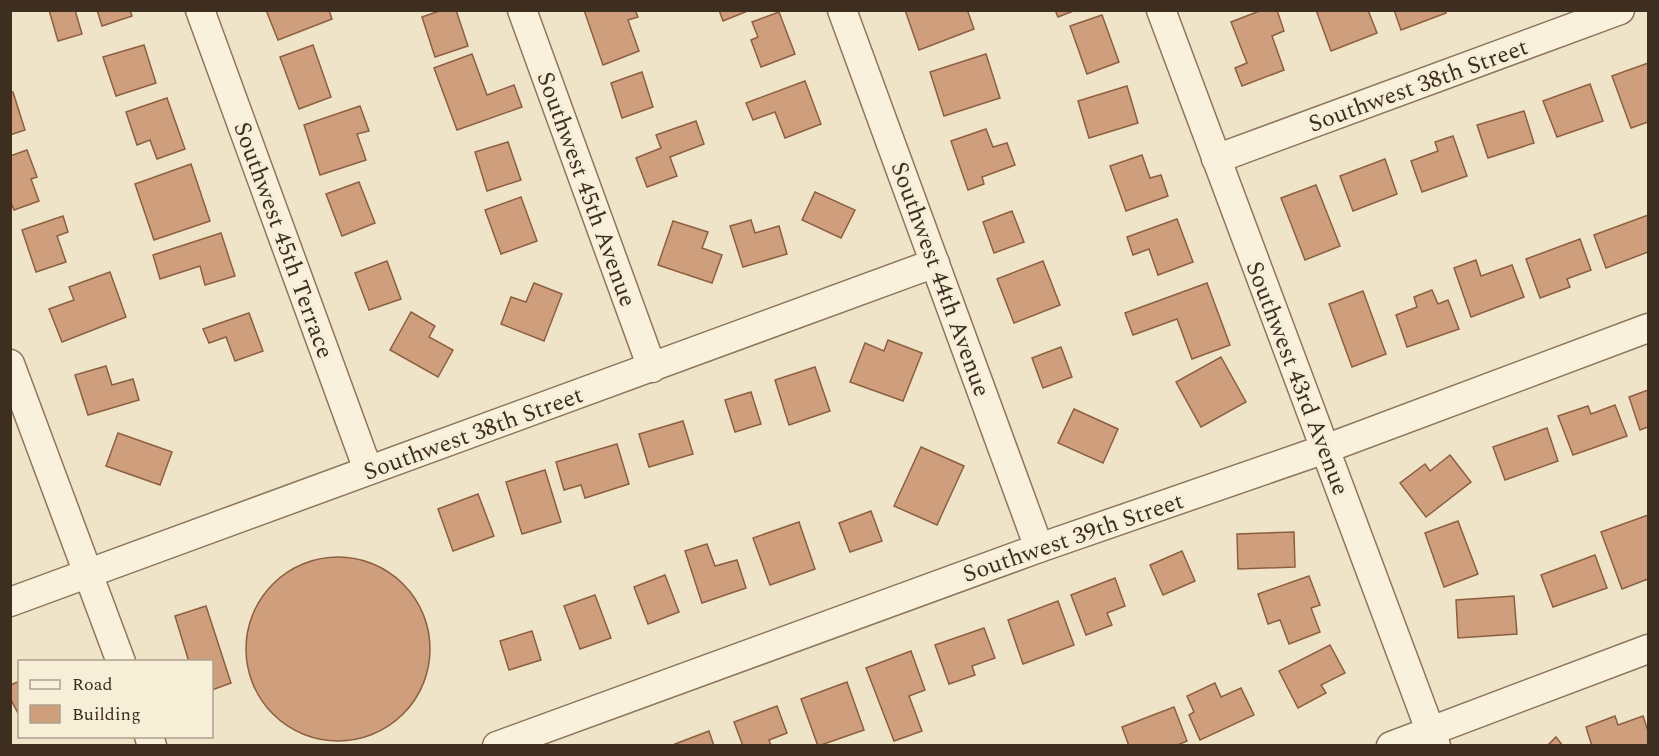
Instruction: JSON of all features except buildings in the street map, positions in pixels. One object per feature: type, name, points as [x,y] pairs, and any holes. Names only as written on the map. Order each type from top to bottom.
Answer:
[{"type":"street","name":"Southwest 45th Terrace","points":[[200,10],[368,470]]},
{"type":"street","name":"Southwest 45th Avenue","points":[[522,10],[652,368]]},
{"type":"street","name":"Southwest 44th Avenue","points":[[842,10],[1039,548]]},
{"type":"street","name":"Southwest 43rd Avenue","points":[[1161,10],[1434,738]]},
{"type":"street","name":"Southwest 38th Street","points":[[1216,159],[1620,10]]},
{"type":"street","name":"Southwest 38th Street","points":[[10,602],[935,263]]},
{"type":"street","name":"Southwest 39th Street","points":[[497,746],[1039,548],[1325,449],[1648,328]]},
{"type":"street","points":[[10,364],[121,660]]},
{"type":"street","points":[[1391,746],[1434,738],[1648,649]]}]
